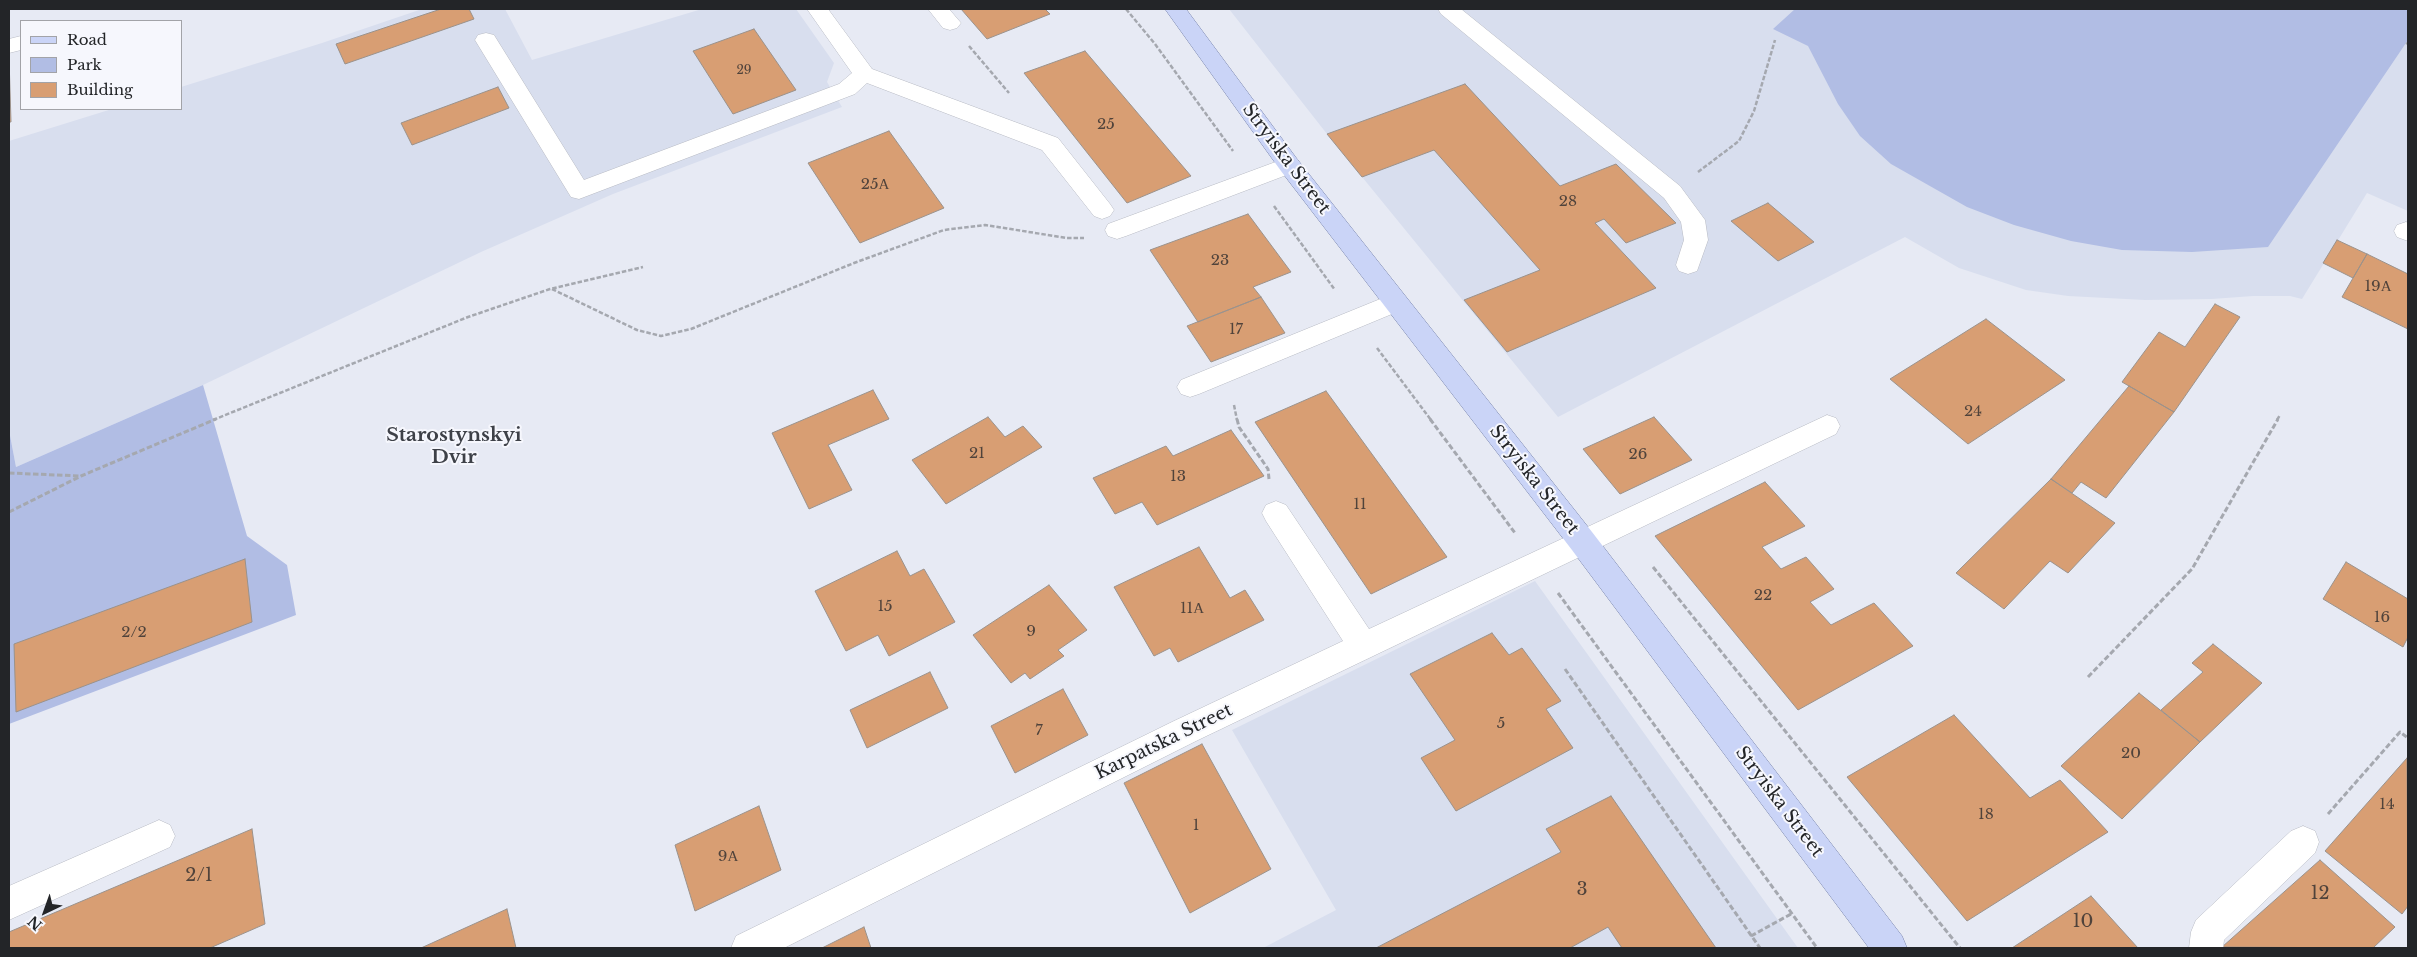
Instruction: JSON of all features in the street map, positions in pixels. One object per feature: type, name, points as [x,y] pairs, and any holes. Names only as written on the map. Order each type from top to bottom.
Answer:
[{"type":"main road","name":"Stryiska Street","points":[[1177,10],[1289,165],[1582,541],[1890,948]]},
{"type":"street","points":[[817,9],[864,74],[1050,144],[1102,210]]},
{"type":"street","points":[[1448,9],[1672,192],[1693,220],[1696,240],[1688,265]]},
{"type":"street","points":[[486,40],[580,191],[847,89],[864,74]]},
{"type":"street","points":[[1117,230],[1289,165]]},
{"type":"street","points":[[1190,387],[1395,302]]},
{"type":"street","name":"Karpatska Street","points":[[748,948],[1185,731],[1827,426]]},
{"type":"street","points":[[1276,514],[1363,646]]},
{"type":"street","points":[[9,903],[159,836]]},
{"type":"street","points":[[2206,948],[2208,932],[2303,842]]},
{"type":"path","points":[[1126,9],[1155,44],[1537,563],[1816,948]]},
{"type":"path","points":[[1672,192],[1739,141],[1754,111],[1776,40]]},
{"type":"path","points":[[977,56],[996,76]]},
{"type":"path","points":[[550,289],[637,330],[661,336],[691,329],[854,263],[944,230],[985,225],[1080,239],[1117,230]]},
{"type":"path","points":[[9,512],[81,476],[297,385],[468,317],[550,289],[643,267]]},
{"type":"path","points":[[1238,368],[1234,384],[1233,404],[1239,427],[1268,469]]},
{"type":"path","points":[[2088,677],[2192,569],[2280,415]]},
{"type":"path","points":[[9,473],[81,476]]},
{"type":"path","points":[[1564,669],[1760,948]]},
{"type":"path","points":[[2303,842],[2400,732],[2408,738]]},
{"type":"path","points":[[1751,936],[1791,914]]},
{"type":"shaded area","points":[[422,9],[505,9],[532,60],[702,9],[796,9],[834,63],[827,82],[842,107],[613,194],[481,252],[203,385],[16,467],[9,430],[9,141],[109,110],[182,110],[182,87],[322,43]]},
{"type":"shaded area","points":[[1229,9],[2408,9],[2408,211],[2367,193],[2302,299],[2290,296],[2253,296],[2145,300],[2068,296],[2026,290],[1959,268],[1905,237],[1558,417],[1327,134]]},
{"type":"shaded area","points":[[1535,581],[1798,948],[1263,948],[1336,910],[1232,730]]},
{"type":"green space","points":[[1795,9],[2408,9],[2408,40],[2268,247],[2192,252],[2122,250],[2071,241],[2014,225],[1967,207],[1891,164],[1860,136],[1838,104],[1808,46],[1773,29]]},
{"type":"green space","points":[[203,385],[247,536],[287,565],[296,615],[9,724],[9,430],[16,467]]},
{"type":"building","points":[[441,9],[469,9],[474,19],[345,64],[336,44]]},
{"type":"building","points":[[961,9],[1045,9],[1050,14],[987,39]]},
{"type":"building","points":[[754,29],[796,90],[733,114],[693,51]]},
{"type":"building","points":[[1085,51],[1191,176],[1127,203],[1024,73]]},
{"type":"building","points":[[9,58],[11,122],[9,122]]},
{"type":"building","points":[[1465,84],[1560,186],[1616,164],[1676,223],[1626,243],[1604,219],[1595,223],[1656,288],[1507,352],[1464,300],[1540,270],[1434,150],[1362,177],[1327,134]]},
{"type":"building","points":[[498,87],[509,108],[412,145],[401,123]]},
{"type":"building","points":[[889,131],[944,208],[860,243],[808,163]]},
{"type":"building","points":[[1768,203],[1814,242],[1778,261],[1731,221]]},
{"type":"building","points":[[1248,214],[1291,272],[1253,287],[1261,297],[1198,322],[1150,250]]},
{"type":"building","points":[[2337,240],[2367,254],[2353,278],[2323,263]]},
{"type":"building","points":[[2367,254],[2408,274],[2408,329],[2342,297]]},
{"type":"building","points":[[1261,297],[1285,333],[1211,362],[1187,326]]},
{"type":"building","points":[[2215,304],[2240,317],[2174,412],[2122,382],[2159,332],[2185,347]]},
{"type":"building","points":[[1986,319],[2065,380],[1968,444],[1890,379]]},
{"type":"building","points":[[2129,386],[2174,412],[2106,498],[2081,482],[2072,493],[2051,479]]},
{"type":"building","points":[[873,390],[889,419],[828,445],[852,490],[809,509],[772,433]]},
{"type":"building","points":[[1326,391],[1447,557],[1371,594],[1255,422]]},
{"type":"building","points":[[988,417],[1005,437],[1023,426],[1042,447],[946,504],[912,460]]},
{"type":"building","points":[[1654,417],[1692,460],[1620,494],[1583,449]]},
{"type":"building","points":[[1231,430],[1264,476],[1157,525],[1142,502],[1115,514],[1093,478],[1166,446],[1173,456]]},
{"type":"building","points":[[2051,479],[2115,523],[2068,573],[2050,561],[2004,609],[1956,573]]},
{"type":"building","points":[[1765,482],[1805,526],[1762,547],[1781,569],[1806,557],[1834,589],[1810,602],[1831,625],[1874,603],[1913,646],[1798,710],[1655,536]]},
{"type":"building","points":[[1199,547],[1230,598],[1245,590],[1264,620],[1178,662],[1170,648],[1154,656],[1114,587]]},
{"type":"building","points":[[897,551],[910,576],[924,569],[955,622],[889,656],[878,635],[846,651],[815,591]]},
{"type":"building","points":[[245,559],[252,622],[16,712],[14,644]]},
{"type":"building","points":[[2346,562],[2408,599],[2408,637],[2403,647],[2323,599]]},
{"type":"building","points":[[1049,585],[1087,630],[1058,650],[1064,656],[1030,679],[1025,673],[1011,683],[973,635]]},
{"type":"building","points":[[1492,633],[1509,655],[1522,648],[1561,701],[1546,709],[1573,748],[1456,811],[1421,758],[1455,740],[1410,674]]},
{"type":"building","points":[[2213,644],[2262,683],[2200,742],[2161,710],[2203,672],[2192,663]]},
{"type":"building","points":[[930,672],[948,708],[867,748],[850,710]]},
{"type":"building","points":[[1063,689],[1088,735],[1015,773],[991,726]]},
{"type":"building","points":[[2139,693],[2200,742],[2122,819],[2061,766]]},
{"type":"building","points":[[1954,715],[2030,798],[2060,780],[2108,832],[1967,921],[1847,777]]},
{"type":"building","points":[[1202,744],[1271,869],[1190,913],[1124,783]]},
{"type":"building","points":[[2407,758],[2408,906],[2402,914],[2325,851]]},
{"type":"building","points":[[1611,796],[1716,948],[1622,948],[1608,927],[1570,948],[1376,948],[1561,852],[1546,829]]},
{"type":"building","points":[[759,806],[781,870],[695,911],[675,845]]},
{"type":"building","points":[[252,829],[265,924],[210,948],[9,948],[9,932]]},
{"type":"building","points":[[2320,860],[2395,927],[2373,948],[2222,947]]},
{"type":"building","points":[[2091,896],[2138,948],[2012,948]]},
{"type":"building","points":[[507,909],[516,948],[421,948]]},
{"type":"building","points":[[864,927],[871,948],[822,948]]},
{"type":"district","name":"Starostynskyi Dvir","points":[[454,447]]}]
